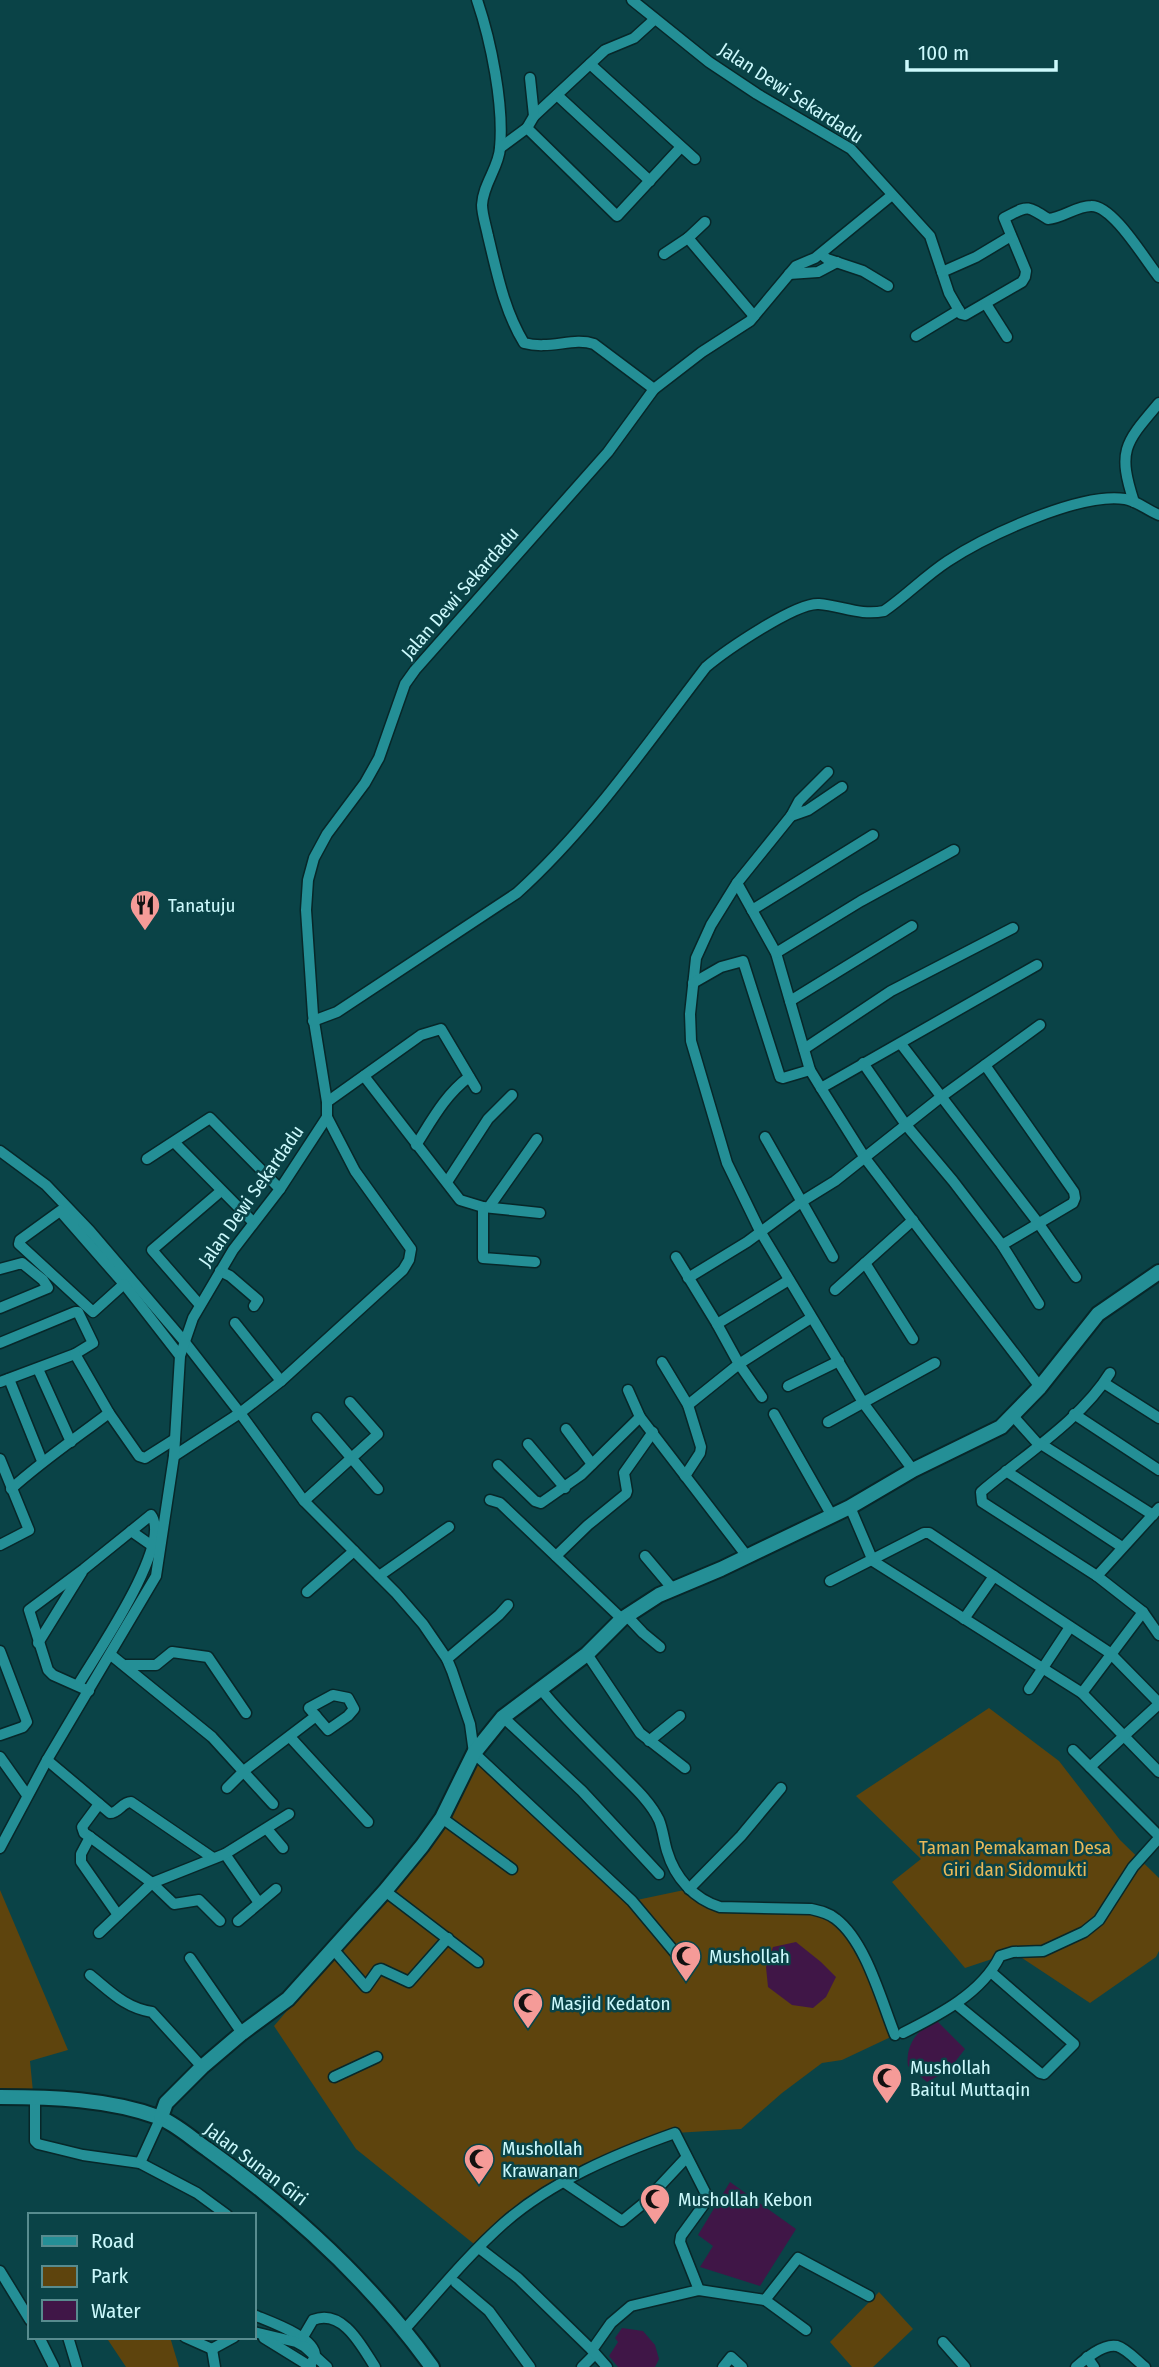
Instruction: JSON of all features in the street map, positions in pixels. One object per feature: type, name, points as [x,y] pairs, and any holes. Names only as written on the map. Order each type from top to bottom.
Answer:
[{"type":"street","points":[[477,0],[485,23],[498,97],[500,148],[482,205],[512,323],[524,343],[539,347],[584,340],[594,344],[654,389]]},
{"type":"street","name":"Jalan Dewi Sekardadu","points":[[0,1848],[47,1760],[156,1576],[174,1456],[180,1356],[199,1304],[327,1117],[327,1102],[313,1021],[306,910],[308,880],[314,858],[327,834],[365,783],[379,758],[405,684],[608,452],[654,389],[754,316],[796,266],[821,254],[892,195],[851,149],[718,68],[632,0]]},
{"type":"street","points":[[500,148],[527,128],[534,116],[606,50],[634,38],[655,19]]},
{"type":"street","points":[[590,65],[695,159]]},
{"type":"street","points":[[530,78],[534,116]]},
{"type":"street","points":[[557,95],[650,181]]},
{"type":"street","points":[[527,128],[617,216],[681,147]]},
{"type":"street","points":[[892,195],[930,236],[949,293],[965,315],[1025,277],[1026,271],[1004,218],[1023,207],[1033,208],[1048,219],[1094,205],[1101,208],[1113,216],[1159,277]]},
{"type":"street","points":[[664,254],[688,238],[705,222]]},
{"type":"street","points":[[943,272],[976,257],[1011,236]]},
{"type":"street","points":[[688,238],[754,316]]},
{"type":"street","points":[[821,254],[863,271],[888,286]]},
{"type":"street","points":[[789,274],[818,272],[837,262]]},
{"type":"street","points":[[986,304],[1007,337]]},
{"type":"street","points":[[916,336],[959,310]]},
{"type":"street","points":[[1134,502],[1127,480],[1125,454],[1132,435],[1159,403]]},
{"type":"street","points":[[313,1021],[337,1012],[517,893],[540,872],[636,761],[706,667],[718,656],[806,605],[817,604],[871,614],[884,611],[949,560],[999,533],[1059,509],[1085,502],[1115,499],[1134,502],[1159,515]]},
{"type":"street","points":[[828,772],[799,801],[791,816],[737,883],[700,947],[696,958],[690,1014],[691,1041],[727,1163],[760,1231],[864,1404],[913,1470]]},
{"type":"street","points":[[791,816],[808,810],[842,787]]},
{"type":"street","points":[[752,910],[873,835]]},
{"type":"street","points":[[776,953],[861,901],[954,850]]},
{"type":"street","points":[[737,883],[776,953],[810,1070],[865,1158],[1040,1387]]},
{"type":"street","points":[[790,1001],[912,926]]},
{"type":"street","points":[[803,1049],[891,991],[1013,928]]},
{"type":"street","points":[[693,983],[721,967],[743,961],[780,1077],[810,1070]]},
{"type":"street","points":[[821,1088],[1037,965]]},
{"type":"street","points":[[688,1278],[747,1242],[801,1202],[835,1181],[941,1097],[1040,1025]]},
{"type":"street","points":[[327,1102],[421,1035],[440,1029],[476,1088]]},
{"type":"street","points":[[901,1044],[1039,1224],[1076,1277]]},
{"type":"street","points":[[863,1063],[906,1125],[1002,1245],[1039,1304]]},
{"type":"street","points":[[985,1065],[1075,1196],[1073,1203],[1002,1245]]},
{"type":"street","points":[[364,1076],[460,1200],[486,1207],[540,1213]]},
{"type":"street","points":[[416,1146],[443,1102],[455,1087],[469,1077]]},
{"type":"street","points":[[447,1182],[488,1119],[512,1095]]},
{"type":"street","points":[[174,1456],[240,1413],[281,1381],[381,1292],[410,1260],[411,1249],[355,1171],[327,1117]]},
{"type":"street","points":[[147,1159],[175,1143],[206,1119],[213,1119],[280,1189]]},
{"type":"street","points":[[765,1137],[833,1257]]},
{"type":"street","points":[[535,1262],[483,1258],[486,1207],[537,1139]]},
{"type":"street","points":[[175,1143],[253,1222]]},
{"type":"street","points":[[0,1151],[57,1196],[184,1340],[304,1502],[423,1624],[447,1659],[470,1724],[474,1753],[632,1901],[688,1968]]},
{"type":"street","points":[[199,1304],[152,1250],[221,1191]]},
{"type":"street","points":[[124,1284],[95,1311],[90,1311],[19,1242],[60,1211],[124,1284],[180,1356]]},
{"type":"street","points":[[835,1290],[913,1220]]},
{"type":"street","points":[[676,1257],[739,1364],[762,1396]]},
{"type":"street","points":[[0,1269],[22,1263],[43,1280],[48,1288],[0,1308]]},
{"type":"street","points":[[865,1263],[913,1339]]},
{"type":"street","points":[[220,1271],[239,1282],[258,1300],[254,1306]]},
{"type":"street","points":[[140,2163],[166,2103],[202,2067],[288,1999],[422,1846],[442,1818],[474,1753],[503,1717],[587,1654],[625,1617],[672,1588],[721,1569],[832,1516],[913,1470],[1001,1427],[1040,1387],[1098,1314],[1159,1272]]},
{"type":"street","points":[[717,1324],[789,1280]]},
{"type":"street","points":[[0,1343],[75,1312],[78,1312],[93,1343],[75,1354],[4,1381],[42,1461]]},
{"type":"street","points":[[688,1405],[739,1364],[811,1318]]},
{"type":"street","points":[[235,1323],[281,1381]]},
{"type":"street","points":[[75,1354],[109,1413],[142,1458],[174,1439]]},
{"type":"street","points":[[788,1386],[839,1361]]},
{"type":"street","points":[[662,1362],[688,1405],[701,1447],[685,1476]]},
{"type":"street","points":[[828,1422],[935,1363]]},
{"type":"street","points":[[38,1369],[71,1443]]},
{"type":"street","points":[[1110,1373],[1074,1414],[981,1492],[982,1502],[1097,1576],[1143,1612],[1159,1635]]},
{"type":"street","points":[[1104,1383],[1159,1418]]},
{"type":"street","points":[[628,1390],[640,1417],[746,1555]]},
{"type":"street","points":[[304,1502],[378,1434],[350,1402]]},
{"type":"street","points":[[11,1489],[42,1461],[71,1443],[109,1413]]},
{"type":"street","points":[[774,1414],[832,1516]]},
{"type":"street","points":[[1074,1414],[1159,1470]]},
{"type":"street","points":[[1013,1416],[1040,1444],[1156,1512],[1097,1576]]},
{"type":"street","points":[[498,1465],[538,1503],[565,1488],[640,1417]]},
{"type":"street","points":[[317,1418],[378,1489]]},
{"type":"street","points":[[566,1429],[592,1464]]},
{"type":"street","points":[[556,1556],[626,1494],[624,1473],[653,1432]]},
{"type":"street","points":[[528,1444],[565,1488]]},
{"type":"street","points":[[0,1459],[29,1530],[0,1545]]},
{"type":"street","points":[[1006,1471],[1122,1547]]},
{"type":"street","points":[[490,1500],[500,1503],[660,1647]]},
{"type":"street","points":[[850,1507],[873,1560],[1082,1693],[1159,1772]]},
{"type":"street","points":[[78,1685],[148,1565],[155,1523],[151,1515],[29,1610],[50,1673],[89,1690]]},
{"type":"street","points":[[379,1576],[449,1527]]},
{"type":"street","points":[[131,1531],[151,1545]]},
{"type":"street","points":[[830,1581],[927,1532],[1110,1653],[1159,1703],[1090,1767]]},
{"type":"street","points":[[307,1592],[354,1551]]},
{"type":"street","points":[[645,1556],[672,1588]]},
{"type":"street","points":[[38,1643],[84,1569]]},
{"type":"street","points":[[964,1619],[993,1576]]},
{"type":"street","points":[[447,1659],[508,1605]]},
{"type":"street","points":[[1082,1693],[1143,1612]]},
{"type":"street","points":[[1029,1689],[1070,1627]]},
{"type":"street","points":[[0,1651],[27,1722],[23,1727],[0,1735]]},
{"type":"street","points":[[125,1665],[156,1665],[172,1652],[208,1657],[246,1713]]},
{"type":"street","points":[[587,1654],[640,1733],[685,1768]]},
{"type":"street","points":[[111,1655],[212,1737],[273,1804]]},
{"type":"street","points":[[540,1688],[646,1800],[659,1820],[667,1854],[689,1889],[706,1903],[720,1907],[811,1909],[835,1917],[850,1931],[899,2034],[956,2004],[992,1973],[1000,1956],[1013,1952],[1043,1951],[1092,1926],[1099,1920],[1133,1867],[1159,1837],[1073,1750]]},
{"type":"street","points":[[227,1788],[244,1770],[316,1716]]},
{"type":"street","points":[[649,1741],[680,1716]]},
{"type":"street","points":[[503,1717],[582,1791],[659,1874]]},
{"type":"street","points":[[290,1737],[368,1822]]},
{"type":"street","points":[[0,1757],[27,1795]]},
{"type":"street","points":[[47,1760],[113,1813],[125,1803],[131,1802],[213,1858]]},
{"type":"street","points":[[689,1889],[741,1836],[780,1787]]},
{"type":"street","points":[[99,1804],[82,1827],[84,1833],[152,1883],[174,1904],[199,1900],[220,1921]]},
{"type":"street","points":[[99,1933],[152,1883],[225,1854],[289,1814]]},
{"type":"street","points":[[442,1818],[512,1868]]},
{"type":"street","points":[[267,1829],[283,1848]]},
{"type":"street","points":[[90,1836],[81,1854],[81,1862],[118,1915]]},
{"type":"street","points":[[225,1854],[259,1903]]},
{"type":"street","points":[[238,1921],[276,1889]]},
{"type":"street","points":[[385,1891],[478,1962]]},
{"type":"street","points":[[333,1950],[366,1987],[381,1969],[409,1982],[448,1938]]},
{"type":"street","points":[[190,1958],[242,2033]]},
{"type":"street","points":[[956,2004],[1044,2074],[1074,2044],[992,1973]]},
{"type":"street","points":[[90,1975],[125,2004],[136,2010],[152,2012],[202,2067]]},
{"type":"street","points":[[334,2077],[377,2057]]},
{"type":"street","name":"Jalan Sunan Giri","points":[[0,2097],[35,2097],[117,2105],[161,2117],[222,2160],[312,2231],[405,2329],[432,2367]]},
{"type":"street","points":[[35,2097],[35,2141],[38,2144],[83,2155],[140,2163],[197,2193],[224,2213]]},
{"type":"street","points":[[405,2329],[505,2221],[564,2182],[639,2146],[675,2133],[705,2192],[705,2203],[681,2236],[680,2242],[699,2290]]},
{"type":"street","points":[[564,2182],[622,2221],[644,2203],[686,2158]]},
{"type":"street","points":[[479,2248],[518,2278],[607,2367]]},
{"type":"street","points":[[765,2300],[798,2258],[869,2296]]},
{"type":"street","points":[[0,2270],[28,2317]]},
{"type":"street","points":[[456,2283],[489,2311],[530,2367]]},
{"type":"street","points":[[582,2367],[611,2323],[626,2308],[699,2290],[765,2300],[806,2330]]},
{"type":"street","points":[[256,2316],[303,2337],[312,2363]]},
{"type":"street","points":[[303,2337],[313,2320],[326,2318],[342,2324],[355,2335],[375,2367]]},
{"type":"street","points":[[256,2333],[312,2363],[327,2367]]},
{"type":"street","points":[[39,2339],[54,2367]]},
{"type":"street","points":[[69,2339],[77,2367]]},
{"type":"street","points":[[190,2339],[212,2349]]},
{"type":"street","points":[[212,2349],[230,2339]]},
{"type":"street","points":[[943,2342],[965,2367]]},
{"type":"street","points":[[1076,2367],[1087,2357],[1109,2346],[1117,2346],[1145,2367]]},
{"type":"street","points":[[212,2349],[215,2367]]},
{"type":"street","points":[[723,2367],[731,2357],[742,2367]]},
{"type":"street","points":[[1087,2357],[1094,2367]]},
{"type":"green space","name":"Taman Pemakaman Desa Giri dan Sidomukti","points":[[989,1708],[1059,1761],[1120,1840],[1159,1878],[1159,1951],[1156,1957],[1090,2003],[1013,1952],[965,1968],[892,1882],[921,1859],[856,1796]]},
{"type":"green space","points":[[478,1762],[632,1901],[689,1889],[706,1903],[824,1912],[853,1937],[895,2035],[842,2060],[822,2063],[741,2129],[675,2133],[591,2167],[541,2197],[479,2248],[356,2149],[274,2026],[448,1822]]},
{"type":"green space","points":[[0,1890],[68,2050],[30,2061],[33,2092],[0,2093]]},
{"type":"green space","points":[[879,2292],[913,2329],[873,2367],[852,2367],[830,2342]]},
{"type":"green space","points":[[107,2339],[171,2339],[179,2367],[126,2367]]},
{"type":"water","points":[[796,1942],[836,1977],[826,1997],[813,2008],[792,2005],[768,1987],[766,1967],[773,1947]]},
{"type":"water","points":[[934,2021],[965,2049],[948,2071],[927,2082],[908,2066],[908,2052],[922,2029]]},
{"type":"water","points":[[730,2182],[796,2229],[760,2286],[700,2267],[713,2246],[698,2235]]},
{"type":"water","points":[[622,2328],[643,2331],[655,2345],[659,2359],[655,2367],[618,2367],[609,2356],[618,2342],[615,2338]]},
{"type":"place","name":"Tanatuju","points":[[145,932]]},
{"type":"place","name":"Mushollah","points":[[686,1983]]},
{"type":"place","name":"Masjid Kedaton","points":[[528,2030]]},
{"type":"place","name":"Mushollah Baitul Muttaqin","points":[[887,2105]]},
{"type":"place","name":"Mushollah Krawanan","points":[[479,2186]]},
{"type":"place","name":"Mushollah Kebon","points":[[655,2226]]}]
